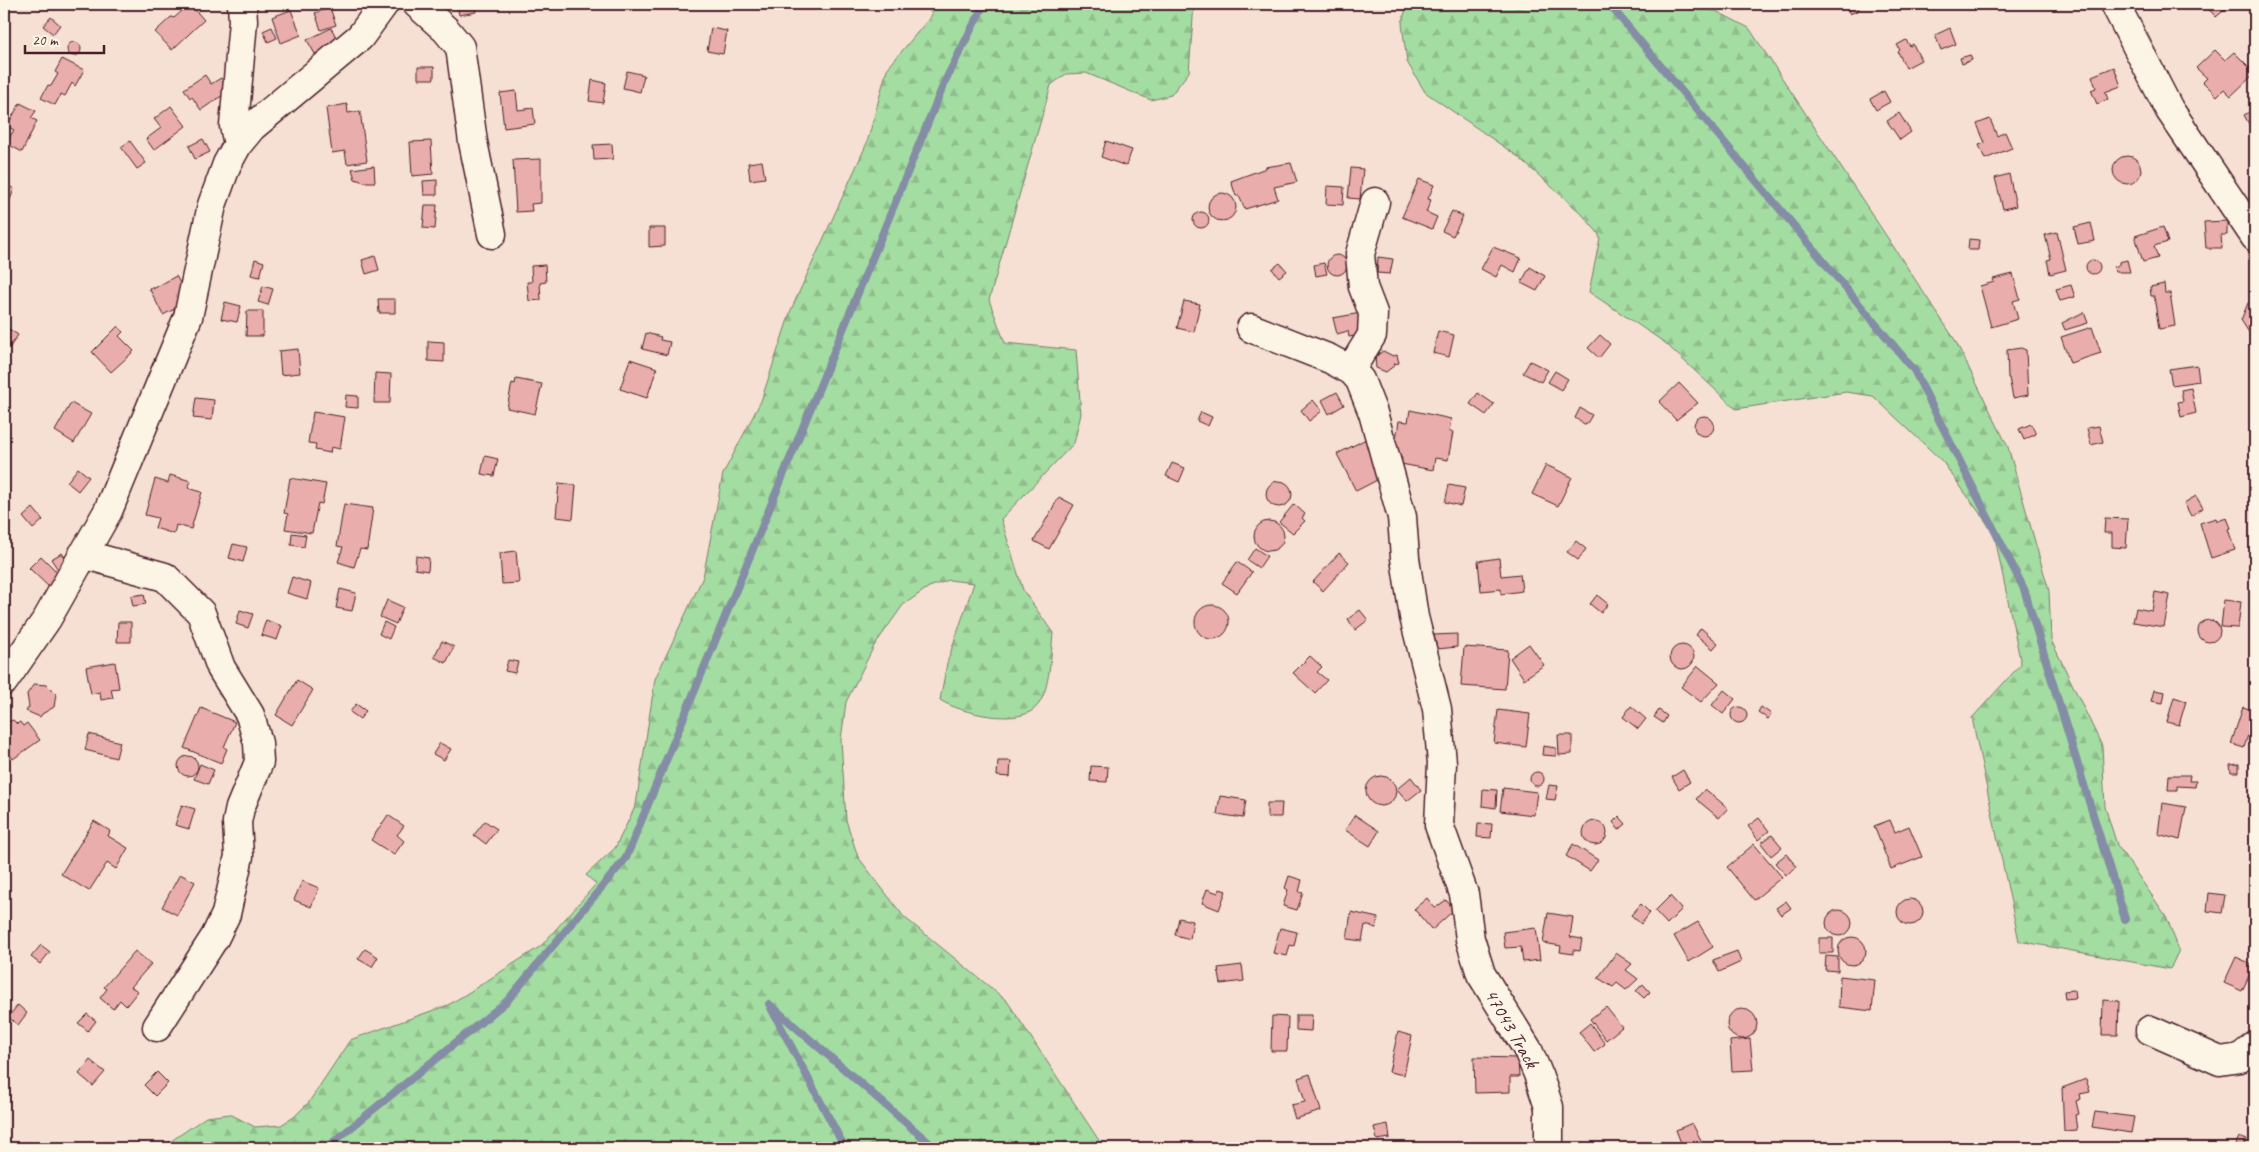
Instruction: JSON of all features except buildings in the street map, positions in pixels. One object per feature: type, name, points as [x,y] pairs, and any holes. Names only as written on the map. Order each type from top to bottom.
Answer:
[{"type":"street","points":[[238,144],[234,126],[243,21],[242,4]]},
{"type":"street","points":[[4,681],[46,618],[108,510],[188,317],[212,205],[227,164],[238,144],[252,127],[360,37],[384,4]]},
{"type":"street","points":[[417,4],[446,30],[460,47],[473,142],[492,234]]},
{"type":"street","points":[[2115,4],[2169,109],[2255,237]]},
{"type":"street","points":[[1252,328],[1330,359],[1345,367],[1356,361],[1372,335],[1373,313],[1363,287],[1360,254],[1375,202]]},
{"type":"street","name":"47043 Track","points":[[1345,367],[1360,380],[1373,413],[1402,517],[1405,558],[1414,616],[1437,709],[1442,763],[1439,825],[1464,894],[1470,939],[1481,974],[1528,1050],[1538,1074],[1549,1107],[1549,1148]]},
{"type":"street","points":[[83,554],[165,577],[201,612],[221,668],[250,715],[258,743],[259,762],[240,808],[237,822],[240,856],[226,914],[215,937],[157,1027]]},
{"type":"street","points":[[2150,1030],[2220,1061],[2240,1058],[2255,1046]]},
{"type":"green space","points":[[927,4],[1194,4],[1189,72],[1171,95],[1151,100],[1086,73],[1066,74],[1051,85],[989,300],[1005,343],[1076,350],[1081,414],[1074,443],[1001,519],[1023,590],[1053,633],[1049,670],[1042,698],[1038,705],[1030,712],[1019,716],[1005,717],[976,713],[949,705],[940,700],[947,663],[974,583],[949,580],[929,587],[903,605],[874,646],[846,702],[841,740],[846,820],[858,857],[904,917],[1007,1001],[1104,1148],[161,1148],[206,1117],[230,1114],[255,1127],[281,1125],[294,1117],[309,1102],[350,1040],[448,1005],[468,993],[541,946],[596,884],[586,875],[615,848],[636,805],[655,679],[703,577],[723,474],[761,401],[791,310],[867,143],[887,69],[932,15]]},
{"type":"green space","points":[[1407,4],[1654,4],[1659,7],[1716,11],[1749,28],[1955,340],[2008,447],[2049,591],[2051,640],[2102,746],[2105,807],[2117,845],[2166,916],[2179,950],[2170,969],[2019,941],[1972,718],[2021,664],[1994,533],[1942,461],[1873,396],[1846,392],[1736,409],[1664,342],[1589,292],[1600,238],[1598,233],[1581,213],[1517,156],[1425,92],[1407,62],[1402,24]]},
{"type":"waterway","points":[[326,1148],[507,1001],[626,858],[945,81],[984,4]]},
{"type":"waterway","points":[[1609,4],[1914,370],[2024,589],[2125,919]]},
{"type":"waterway","points":[[769,1004],[935,1148]]},
{"type":"waterway","points":[[771,1008],[845,1148]]}]
